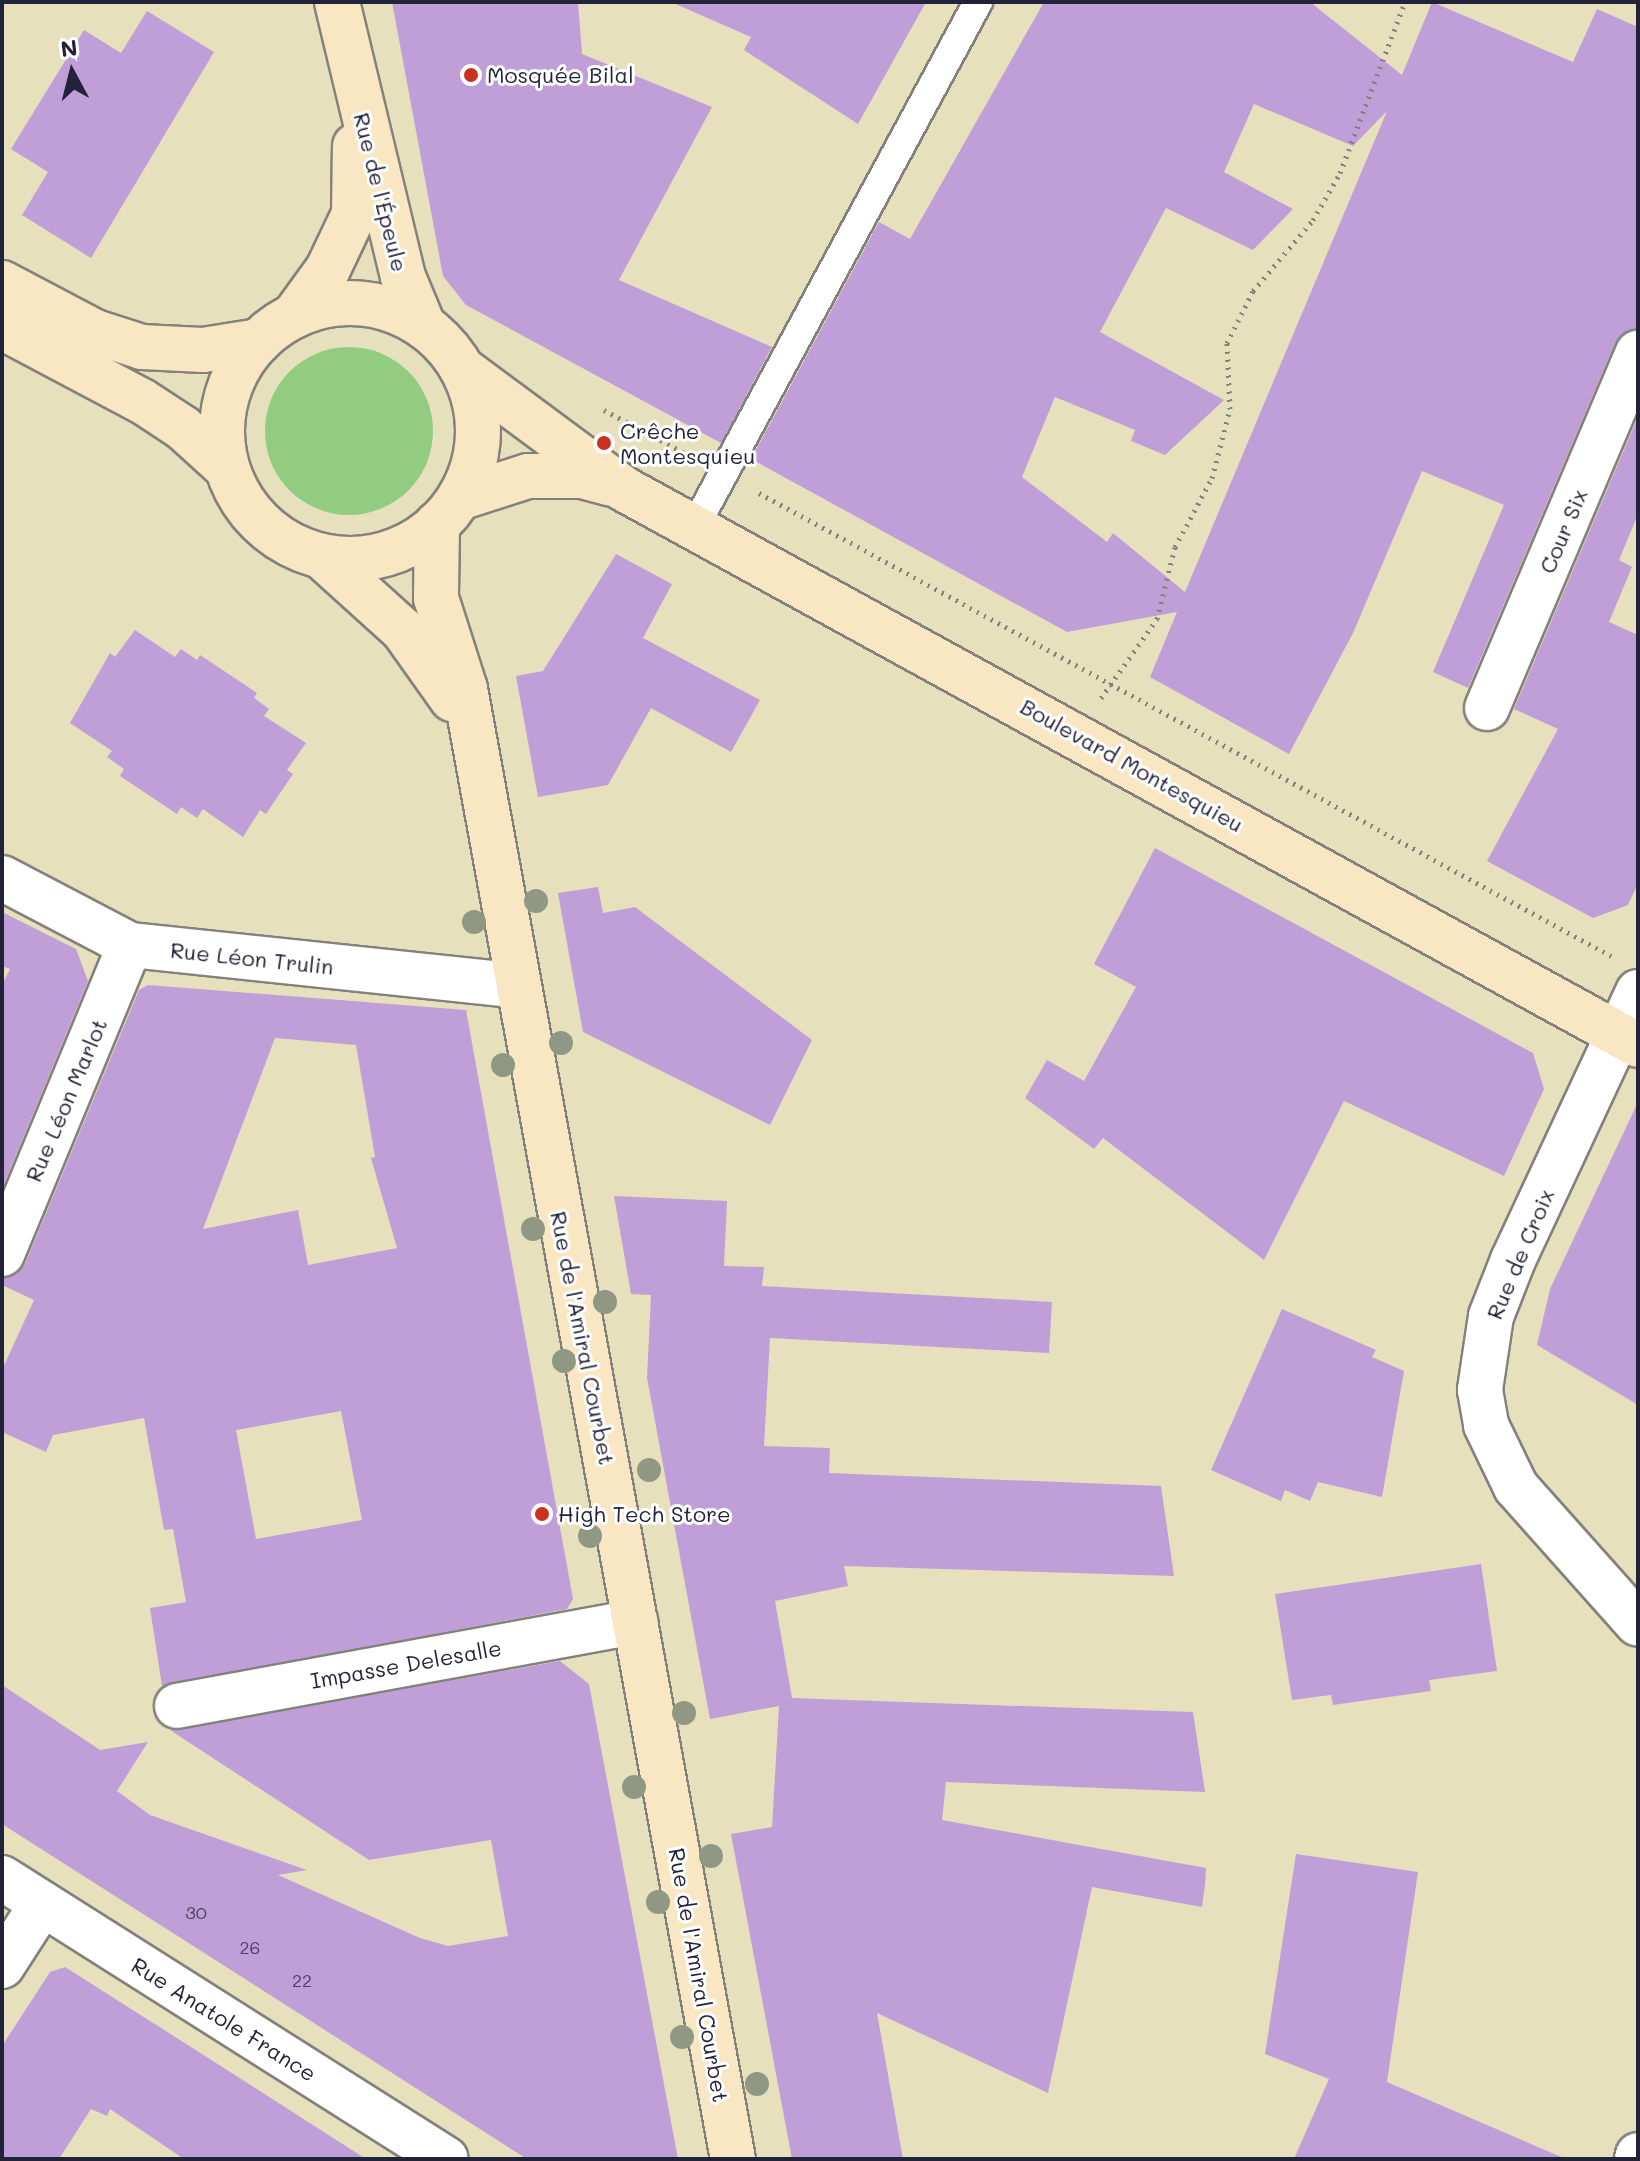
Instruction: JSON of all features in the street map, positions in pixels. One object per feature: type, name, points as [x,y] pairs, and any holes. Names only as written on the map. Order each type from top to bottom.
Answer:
[{"type":"main road","name":"Rue de l'Épeule","points":[[337,2],[347,56],[407,294],[423,325]]},
{"type":"main road","name":"Rue de l'Épeule","points":[[276,328],[334,259],[354,214],[358,175],[347,56]]},
{"type":"main road","points":[[2,283],[95,332],[142,347],[203,350],[276,328],[326,306],[360,303],[423,325],[462,369],[474,400],[478,434],[473,468],[448,511],[383,555],[321,556],[267,529],[238,495],[226,467],[224,407],[240,364],[276,328]]},
{"type":"main road","points":[[2,327],[142,401],[183,428],[226,467]]},
{"type":"main road","name":"Boulevard Montesquieu","points":[[462,369],[624,489],[1629,1038]]},
{"type":"main road","name":"Boulevard Montesquieu","points":[[448,511],[509,480],[547,474],[582,476],[624,489]]},
{"type":"main road","name":"Rue de l'Amiral Courbet","points":[[448,511],[436,598],[461,672],[473,753],[733,2159]]},
{"type":"main road","name":"Rue de l'Amiral Courbet","points":[[321,556],[367,594],[433,666],[473,753]]},
{"type":"street","name":"Cour Six","points":[[1487,708],[1638,353]]},
{"type":"street","name":"Rue Léon Trulin","points":[[2,878],[130,945],[517,986]]},
{"type":"street","name":"Rue Léon Marlot","points":[[2,1254],[130,945]]},
{"type":"street","name":"Rue de Croix","points":[[1631,978],[1629,1038],[1508,1274],[1491,1316],[1480,1390],[1486,1425],[1516,1487],[1638,1624]]},
{"type":"street","name":"Impasse Delesalle","points":[[177,1706],[635,1622]]},
{"type":"street","name":"Rue Anatole France","points":[[2,1878],[446,2159]]},
{"type":"street","points":[[2,1966],[42,1904]]},
{"type":"lane","points":[[694,528],[726,475],[978,2]]},
{"type":"path","points":[[1076,735],[1157,619],[1175,547],[1212,478],[1230,409],[1227,343],[1253,291],[1313,220],[1340,173],[1405,2]]},
{"type":"path","points":[[596,406],[1111,684],[1631,978]]},
{"type":"green space","points":[[349,347],[381,353],[409,371],[427,399],[433,431],[427,463],[409,491],[381,509],[349,515],[317,509],[289,491],[271,463],[265,431],[271,399],[289,371],[317,353]]},
{"type":"building","points":[[392,2],[578,2],[582,54],[712,107],[619,280],[772,347],[721,443],[466,305],[443,276]]},
{"type":"building","points":[[671,2],[926,2],[858,124],[744,50],[751,37]]},
{"type":"building","points":[[1044,2],[1310,2],[1402,75],[1432,2],[1573,62],[1597,9],[1638,27],[1638,328],[1624,333],[1615,343],[1468,688],[1433,672],[1504,505],[1422,471],[1353,633],[1289,754],[1150,677],[1177,612],[1067,632],[751,459],[879,222],[910,239]],"holes":[[[1254,104],[1353,146],[1387,111],[1185,592],[1113,533],[1107,542],[1022,477],[1055,397],[1135,430],[1131,441],[1165,455],[1224,400],[1100,332],[1166,208],[1253,250],[1293,209],[1224,172]]]},
{"type":"building","points":[[147,11],[214,52],[91,258],[22,215],[48,172],[11,149],[84,30],[121,53]]},
{"type":"building","points":[[1638,417],[1638,514],[1619,560],[1632,567],[1609,622],[1638,635],[1638,883],[1628,905],[1593,918],[1487,861],[1558,729],[1514,709]]},
{"type":"building","points":[[616,554],[672,584],[643,638],[760,700],[731,752],[651,708],[608,785],[538,797],[516,676],[543,671]]},
{"type":"building","points":[[135,630],[175,657],[181,649],[197,660],[200,655],[257,693],[254,698],[269,709],[264,716],[306,743],[287,770],[293,774],[266,814],[260,810],[243,837],[203,809],[197,818],[181,807],[177,814],[120,776],[124,769],[107,757],[112,751],[70,723],[110,653],[115,657]]},
{"type":"building","points":[[1155,848],[1533,1053],[1544,1089],[1504,1176],[1344,1101],[1264,1260],[1103,1138],[1094,1149],[1025,1098],[1047,1060],[1084,1081],[1136,987],[1094,964]]},
{"type":"building","points":[[598,887],[603,913],[635,907],[812,1040],[770,1125],[583,1032],[558,893]]},
{"type":"building","points":[[2,912],[76,949],[88,981],[2,1189],[2,985],[10,969],[2,966]]},
{"type":"building","points":[[148,985],[466,1010],[573,1599],[567,1609],[162,1686],[150,1608],[186,1602],[173,1529],[164,1530],[144,1418],[53,1435],[46,1452],[2,1432],[2,1370],[34,1300],[2,1285],[2,1278],[17,1274],[25,1264],[139,990]],"holes":[[[275,1038],[356,1045],[375,1157],[371,1158],[397,1248],[308,1265],[298,1210],[203,1229]],[[341,1411],[362,1520],[256,1539],[236,1430]]]},
{"type":"building","points":[[1638,1102],[1638,1405],[1537,1345],[1550,1289]]},
{"type":"building","points":[[614,1196],[727,1201],[724,1266],[764,1267],[762,1286],[1052,1302],[1049,1353],[770,1338],[764,1446],[830,1448],[829,1473],[1161,1486],[1174,1576],[844,1566],[848,1586],[775,1601],[792,1698],[1193,1712],[1205,1792],[946,1782],[942,1820],[1206,1868],[1205,1885],[1202,1907],[1092,1887],[1048,2093],[877,2013],[903,2159],[792,2159],[731,1834],[772,1827],[779,1706],[710,1719],[647,1378],[651,1295],[631,1294]]},
{"type":"building","points":[[1282,1309],[1376,1350],[1372,1357],[1404,1371],[1382,1497],[1318,1482],[1310,1501],[1285,1490],[1281,1501],[1211,1470]]},
{"type":"building","points":[[1481,1564],[1497,1671],[1429,1680],[1431,1691],[1333,1705],[1331,1695],[1292,1700],[1275,1594]]},
{"type":"building","points":[[560,1661],[589,1684],[678,2159],[527,2159],[2,1824],[2,1685],[100,1750],[148,1742],[117,1791],[150,1815],[307,1870],[278,1875],[420,1938],[448,1946],[508,1936],[491,1840],[369,1860],[170,1730]]},
{"type":"building","points":[[1296,1854],[1418,1872],[1387,2082],[1566,2159],[1294,2159],[1329,2079],[1265,2054]]},
{"type":"building","points":[[65,1967],[366,2159],[184,2159],[110,2109],[107,2116],[91,2109],[59,2159],[2,2159],[2,2046],[50,1972]]},
{"type":"place","name":"Mosquée Bilal","points":[[471,75]]},
{"type":"place","name":"Crêche Montesquieu","points":[[604,443]]},
{"type":"place","name":"High Tech Store","points":[[542,1514]]}]
